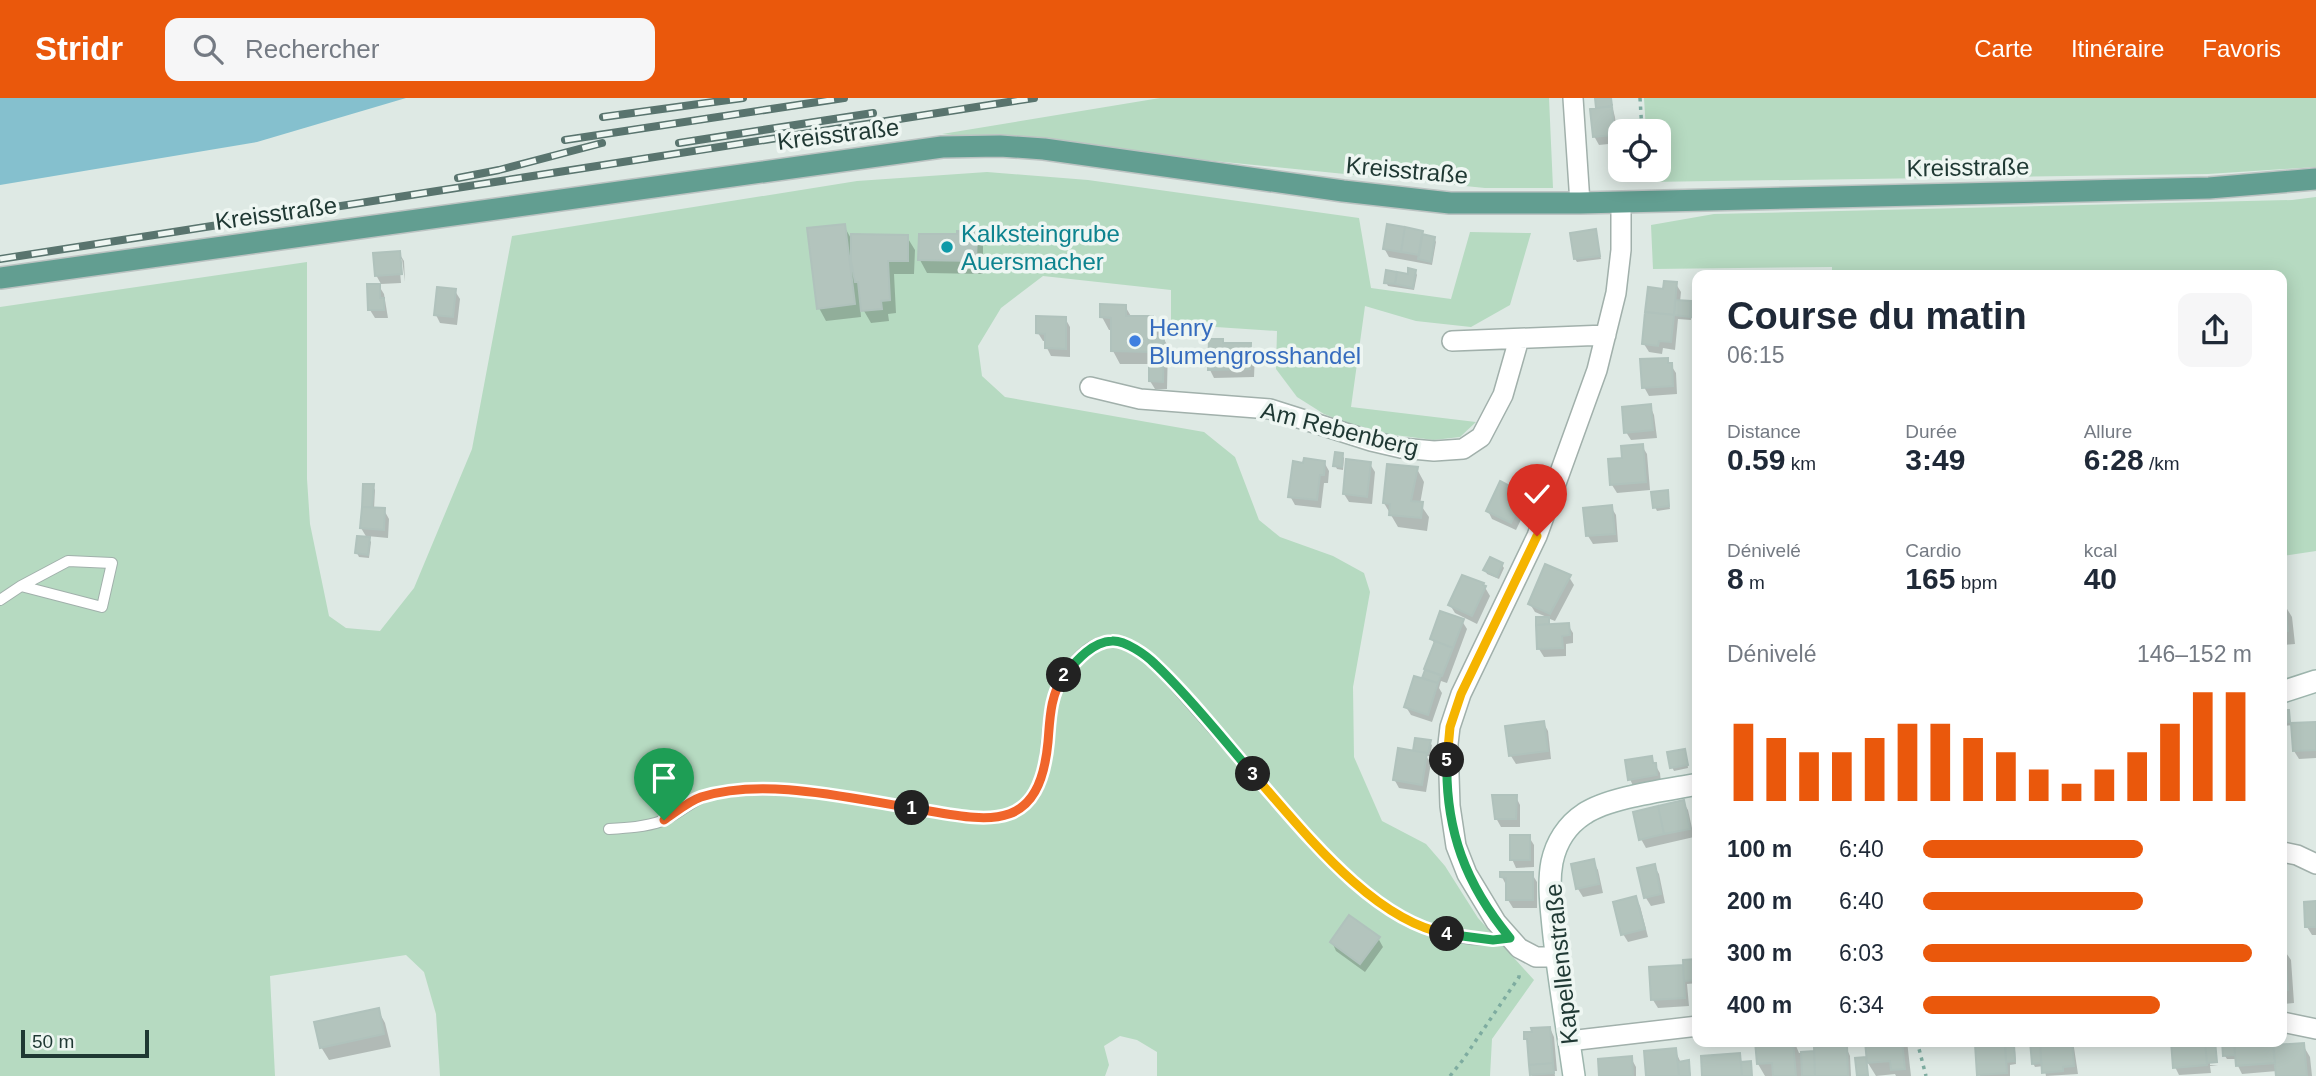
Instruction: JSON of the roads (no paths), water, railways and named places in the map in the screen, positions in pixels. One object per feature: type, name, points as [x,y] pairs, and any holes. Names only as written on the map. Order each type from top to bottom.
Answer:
[{"type":"main road","name":"Kreisstraße","points":[[0,278],[942,147],[1000,146],[1044,149],[1343,191],[1450,203],[1580,203],[2209,188],[2316,179]]},
{"type":"street","points":[[1573,98],[1580,203]]},
{"type":"street","points":[[1556,957],[1530,955],[1510,938],[1479,897],[1467,874],[1456,846],[1450,806],[1447,765],[1450,727],[1461,694],[1537,536],[1597,370],[1616,293],[1621,250],[1621,202]]},
{"type":"street","points":[[1452,341],[1606,335]]},
{"type":"street","name":"Am Rebenberg","points":[[1090,387],[1140,399],[1270,409],[1371,441],[1401,447],[1434,452],[1462,449],[1481,437],[1503,395],[1519,339]]},
{"type":"street","points":[[2287,690],[2316,681]]},
{"type":"street","name":"Kapellenstraße","points":[[1574,1076],[1556,957],[1550,882],[1552,862],[1565,831],[1581,816],[1602,805],[1692,785]]},
{"type":"street","points":[[2287,853],[2316,864]]},
{"type":"street","points":[[2287,1023],[2316,1028]]},
{"type":"street","points":[[1569,1041],[1692,1027]]},
{"type":"lane","points":[[0,600],[21,586],[68,561],[112,563],[102,607],[21,586]]},
{"type":"lane","points":[[609,829],[643,827],[664,820],[698,798],[722,792],[754,790],[808,793],[981,818],[999,818],[1014,813],[1026,805],[1038,789],[1046,755],[1050,712],[1056,688],[1063,676],[1085,653],[1100,644],[1115,640],[1153,662],[1323,852],[1371,897],[1409,921],[1438,933],[1481,939],[1510,938]]},
{"type":"water","points":[[0,98],[406,98],[257,142],[0,185]]},
{"type":"railway","points":[[603,117],[743,98]]},
{"type":"railway","points":[[565,140],[844,98]]},
{"type":"railway","points":[[0,259],[1034,98]]},
{"type":"railway","points":[[679,143],[873,113]]},
{"type":"railway","points":[[458,178],[602,143]]},
{"type":"place","name":"Kalksteingrube Auersmacher","points":[[947,247]]},
{"type":"place","name":"Henry Blumengrosshandel","points":[[1135,341]]}]
